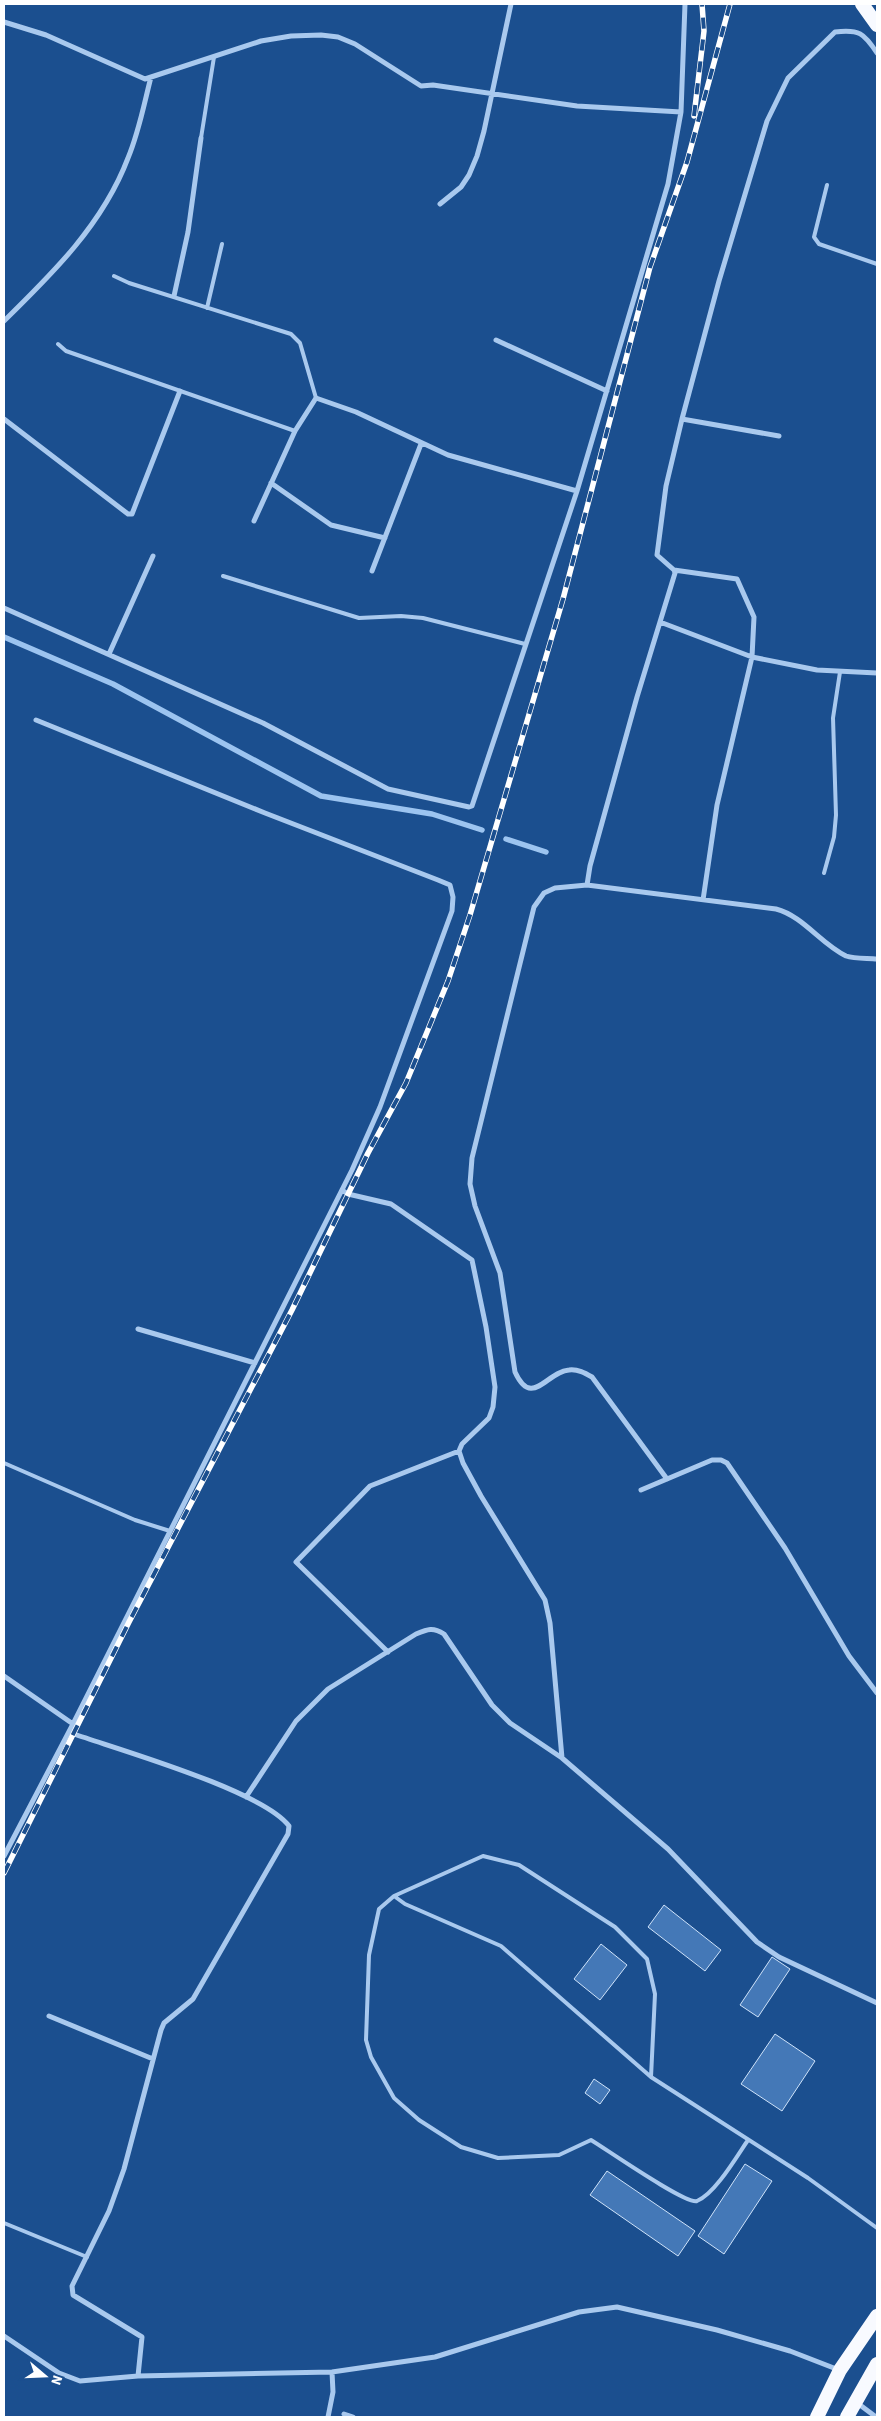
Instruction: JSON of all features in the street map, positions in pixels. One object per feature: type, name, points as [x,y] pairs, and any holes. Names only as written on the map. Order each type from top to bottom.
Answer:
[{"type":"highway","points":[[862,4],[877,24]]},
{"type":"highway","points":[[817,2417],[840,2370],[877,2316]]},
{"type":"highway","points":[[847,2417],[877,2364]]},
{"type":"street","points":[[440,204],[460,188],[469,174],[484,131],[512,4]]},
{"type":"street","points":[[4,608],[263,723],[388,789],[469,807],[474,802],[524,644],[577,491],[668,184],[681,112],[685,4]]},
{"type":"street","points":[[4,22],[46,35],[145,80],[269,40],[291,36],[338,37],[355,44],[421,86],[433,85],[577,106],[681,112]]},
{"type":"street","points":[[703,900],[717,805],[752,657],[754,617],[737,579],[674,570],[657,555],[666,486],[682,418],[767,121],[788,78],[835,32],[858,32],[866,36],[877,52]]},
{"type":"street","points":[[4,321],[90,229],[117,183],[129,158],[151,77]]},
{"type":"street","points":[[174,296],[188,232],[201,138]]},
{"type":"street","points":[[496,340],[608,390]]},
{"type":"street","points":[[4,420],[128,514],[132,514],[180,391]]},
{"type":"street","points":[[254,521],[295,431],[316,398],[356,412],[448,455],[577,491]]},
{"type":"street","points":[[682,418],[779,436]]},
{"type":"street","points":[[372,571],[421,444]]},
{"type":"street","points":[[271,484],[331,525],[385,538]]},
{"type":"street","points":[[109,654],[153,556]]},
{"type":"street","points":[[588,882],[590,866],[674,570]]},
{"type":"street","points":[[660,622],[752,657],[818,670],[877,673]]},
{"type":"street","points":[[4,1856],[73,1724],[352,1170],[380,1107],[452,911],[453,896],[450,885],[36,720]]},
{"type":"street","points":[[667,1479],[592,1377],[581,1371],[568,1370],[534,1388],[527,1388],[520,1383],[515,1372],[500,1273],[475,1206],[470,1184],[472,1158],[534,906],[544,893],[556,888],[588,882],[785,911],[826,944],[847,956],[877,959]]},
{"type":"street","points":[[342,1190],[348,1194],[391,1204],[472,1260],[495,1387],[493,1407],[489,1418],[462,1444],[459,1451],[480,1496],[545,1600],[550,1623],[562,1758]]},
{"type":"street","points":[[138,1329],[255,1363]]},
{"type":"street","points":[[388,1652],[296,1562],[370,1486],[459,1451]]},
{"type":"street","points":[[641,1490],[712,1460],[720,1460],[727,1464],[785,1548],[849,1656],[877,1693]]},
{"type":"street","points":[[246,1797],[296,1722],[328,1689],[416,1634],[429,1629],[437,1629],[444,1634],[492,1705],[510,1723],[562,1758],[668,1849],[757,1942],[779,1957],[877,2003]]},
{"type":"street","points":[[4,1676],[73,1724],[74,1734],[246,1797],[284,1819],[289,1826],[288,1834],[193,1999],[164,2023],[124,2169],[109,2210],[72,2286],[73,2295],[142,2337],[138,2376]]},
{"type":"street","points":[[49,2016],[153,2059]]},
{"type":"street","points":[[4,2336],[58,2373],[80,2381],[138,2376],[332,2372],[435,2357],[579,2312],[617,2307],[717,2330],[790,2351],[840,2370]]},
{"type":"street","points":[[328,2417],[332,2392],[332,2372]]},
{"type":"street","points":[[855,2402],[876,2417]]},
{"type":"street","points":[[344,2414],[353,2417]]},
{"type":"lane","points":[[201,138],[214,57]]},
{"type":"lane","points":[[827,185],[814,237],[819,244],[877,264]]},
{"type":"lane","points":[[207,308],[222,244]]},
{"type":"lane","points":[[114,276],[129,283],[291,334],[300,343],[316,398]]},
{"type":"lane","points":[[58,344],[66,351],[295,431]]},
{"type":"lane","points":[[223,576],[359,618],[400,616],[424,618],[524,644]]},
{"type":"lane","points":[[824,873],[834,837],[836,815],[833,718],[840,672]]},
{"type":"lane","points":[[4,1462],[135,1520],[170,1531]]},
{"type":"lane","points":[[651,2077],[655,1994],[647,1958],[615,1927],[519,1865],[483,1856],[394,1896],[379,1909],[368,1955],[366,2040],[371,2057],[394,2098],[419,2120],[461,2146],[498,2158],[559,2155],[591,2140],[675,2194],[693,2202],[698,2201],[710,2191],[748,2140]]},
{"type":"lane","points":[[394,1896],[405,1904],[501,1946],[651,2077],[808,2178],[877,2228]]},
{"type":"lane","points":[[4,2222],[87,2257]]},
{"type":"building","points":[[664,1905],[721,1950],[705,1971],[648,1927]]},
{"type":"building","points":[[601,1944],[627,1965],[600,2000],[574,1979]]},
{"type":"building","points":[[772,1957],[790,1969],[758,2017],[740,2005]]},
{"type":"building","points":[[775,2034],[815,2061],[782,2111],[741,2084]]},
{"type":"building","points":[[594,2079],[610,2090],[600,2104],[585,2093]]},
{"type":"building","points":[[745,2164],[772,2181],[724,2254],[698,2236]]},
{"type":"building","points":[[607,2171],[695,2231],[678,2256],[590,2195]]},
{"type":"waterway","points":[[4,637],[113,684],[321,796],[432,814],[482,830]]},
{"type":"waterway","points":[[506,839],[546,852]]},
{"type":"railway","points":[[694,116],[704,31],[702,4]]},
{"type":"railway","points":[[4,1873],[129,1622],[292,1310],[368,1153],[406,1083],[448,981],[470,915],[563,599],[650,267],[687,162],[730,4]]}]
